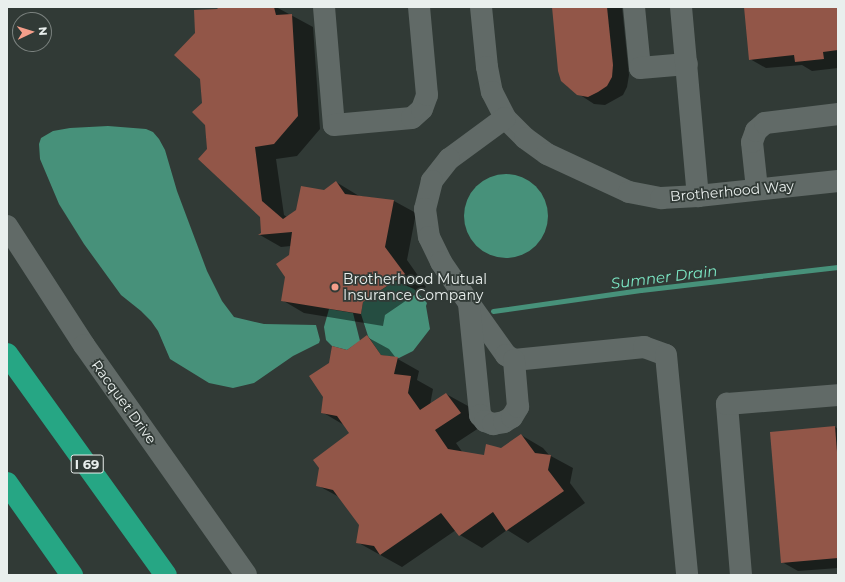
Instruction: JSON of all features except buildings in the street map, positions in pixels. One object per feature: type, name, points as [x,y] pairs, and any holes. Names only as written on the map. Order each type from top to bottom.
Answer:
[{"type":"highway","name":"I 69","points":[[7,354],[166,575]]},
{"type":"highway","points":[[12,489],[55,575]]},
{"type":"highway","points":[[12,489],[72,575]]},
{"type":"street","points":[[324,7],[334,124],[412,118],[422,110],[427,96],[419,7]]},
{"type":"street","name":"Brotherhood Way","points":[[481,7],[487,67],[492,92],[505,118],[525,138],[547,154],[629,192],[661,198],[698,196],[838,181]]},
{"type":"street","points":[[634,7],[640,68],[687,64]]},
{"type":"street","points":[[681,7],[698,196]]},
{"type":"street","points":[[757,189],[752,142],[756,131],[765,123],[838,114]]},
{"type":"street","points":[[505,118],[449,159],[432,180],[425,209],[429,237],[441,262],[469,303],[506,355],[514,360],[644,347],[666,355],[684,575]]},
{"type":"street","name":"Racquet Drive","points":[[7,226],[84,345],[246,575]]},
{"type":"street","points":[[469,303],[480,415],[485,421],[492,424],[504,422],[512,417],[518,407],[514,360]]},
{"type":"street","points":[[741,575],[727,404],[838,395]]},
{"type":"shaded area","points":[[108,126],[146,129],[153,132],[159,139],[165,150],[177,191],[207,271],[222,301],[234,317],[264,324],[316,325],[320,340],[319,343],[293,356],[254,383],[233,388],[209,383],[170,359],[158,331],[151,321],[121,295],[84,244],[59,204],[40,159],[39,144],[41,138],[53,131],[70,128]]},
{"type":"shaded area","points":[[506,174],[514,175],[529,181],[541,193],[547,208],[547,224],[541,239],[529,251],[514,257],[506,258],[498,257],[483,251],[471,239],[465,224],[464,216],[465,208],[471,193],[483,181],[498,175]]},
{"type":"shaded area","points":[[395,281],[414,289],[427,303],[426,306],[430,329],[413,351],[399,358],[381,355],[368,336],[361,314],[363,302]]},
{"type":"shaded area","points":[[329,309],[353,313],[360,341],[347,350],[332,346],[326,340],[324,327]]},
{"type":"waterway","name":"Sumner Drain","points":[[493,311],[641,290],[838,267]]},
{"type":"place","name":"Brotherhood Mutual Insurance Company","points":[[335,287]]}]
